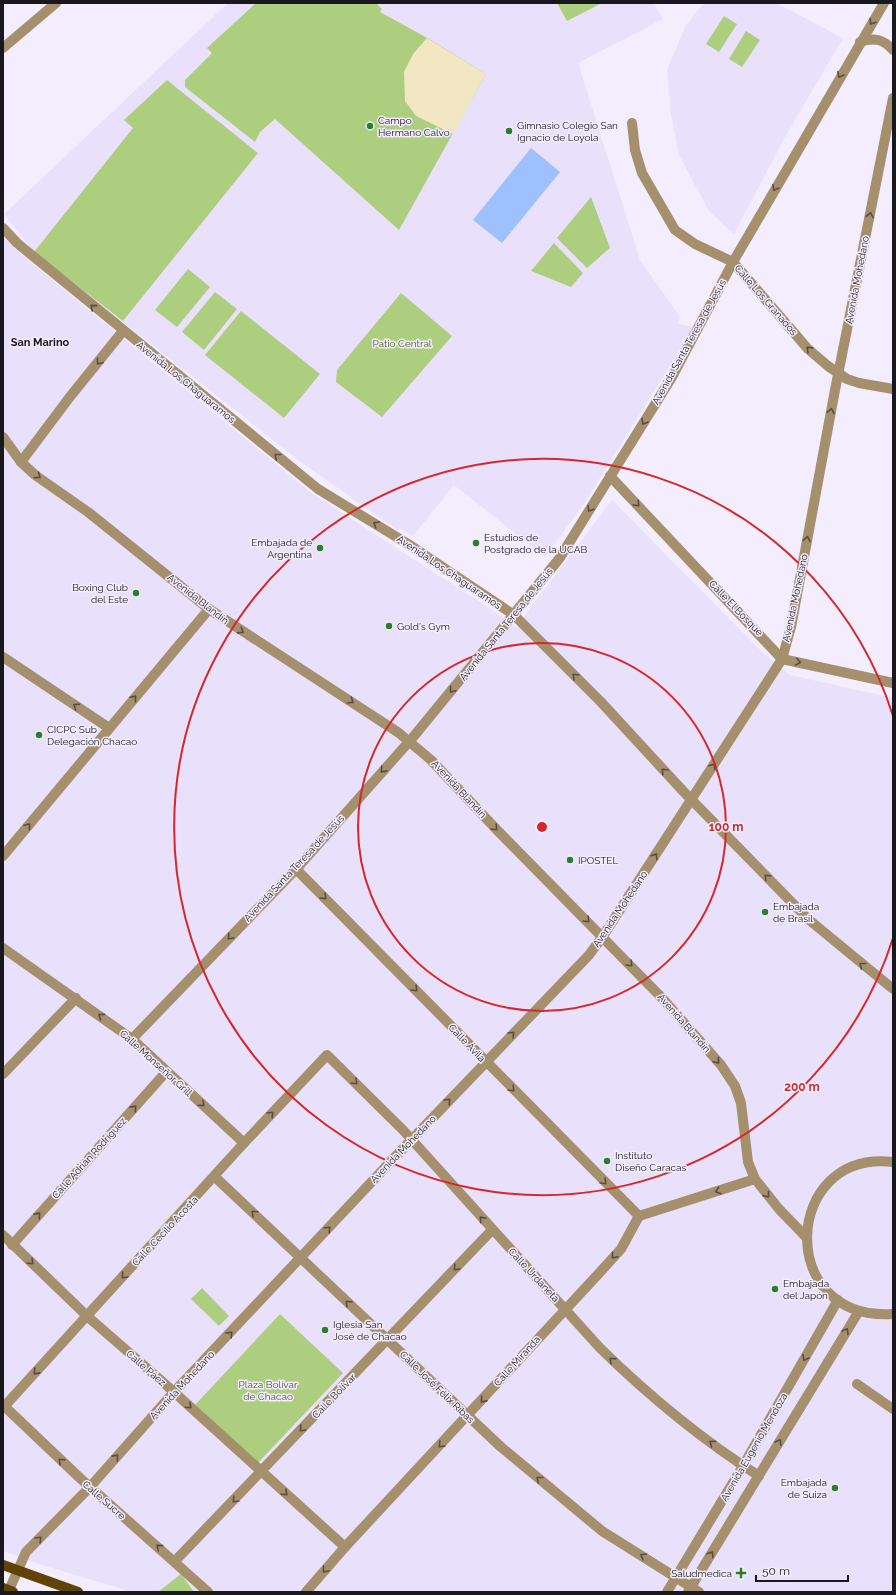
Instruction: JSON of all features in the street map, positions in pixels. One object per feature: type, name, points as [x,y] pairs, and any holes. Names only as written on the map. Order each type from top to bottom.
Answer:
[{"type":"main road","points":[[3,1565],[78,1592]]},
{"type":"street","points":[[3,48],[56,3]]},
{"type":"street","name":"Avenida Santa Teresa de Jesús","points":[[132,1039],[296,869],[409,741],[559,559],[672,377],[733,262],[884,3]]},
{"type":"street","points":[[860,42],[870,38],[887,44],[893,50]]},
{"type":"street","name":"Avenida Mohedano","points":[[8,1590],[26,1552],[90,1487],[174,1392],[302,1258],[485,1062],[589,955],[603,936],[782,659],[791,627],[893,98]]},
{"type":"street","name":"Calle Los Granados","points":[[632,123],[635,150],[642,172],[675,230],[695,244],[733,262],[808,349],[847,379],[859,384],[893,389]]},
{"type":"street","name":"Avenida Los Chaguaramos","points":[[3,228],[17,243],[123,331],[318,489],[408,544],[514,615],[601,702],[808,919],[893,989]]},
{"type":"street","points":[[21,462],[69,398],[123,331]]},
{"type":"street","name":"Avenida Blandín","points":[[3,437],[21,462],[35,475],[112,530],[226,622],[337,691],[409,741],[431,760],[498,831],[603,936],[663,999],[721,1065],[734,1086],[741,1103],[748,1162],[755,1179],[779,1209],[806,1237]]},
{"type":"street","name":"Calle El Bosque","points":[[610,476],[782,659]]},
{"type":"street","points":[[3,856],[209,609]]},
{"type":"street","points":[[3,657],[109,728]]},
{"type":"street","points":[[782,659],[893,683]]},
{"type":"street","name":"Calle Ávila","points":[[296,869],[485,1062],[639,1216]]},
{"type":"street","name":"Calle Monseñor Grill","points":[[3,948],[76,998],[132,1039],[244,1143]]},
{"type":"street","points":[[3,1074],[76,998]]},
{"type":"street","name":"Calle Urdaneta","points":[[327,1055],[412,1140],[600,1348],[674,1416],[759,1476]]},
{"type":"street","name":"Calle Cecilio Acosta","points":[[4,1406],[215,1177],[244,1143],[327,1055]]},
{"type":"street","name":"Calle Adrián Rodríguez","points":[[12,1244],[166,1072]]},
{"type":"street","points":[[893,1162],[868,1162],[846,1170],[836,1176],[820,1193],[814,1203],[810,1214],[806,1237],[810,1261],[814,1272],[838,1300],[859,1310],[871,1313],[893,1314]]},
{"type":"street","name":"Calle José Félix Ribas","points":[[215,1177],[501,1448],[602,1530],[676,1577],[693,1590]]},
{"type":"street","points":[[639,1216],[755,1179]]},
{"type":"street","name":"Calle Miranda","points":[[306,1592],[344,1547],[468,1417],[620,1249],[639,1216]]},
{"type":"street","name":"Calle Bolívar","points":[[175,1561],[262,1472],[492,1230]]},
{"type":"street","name":"Calle Páez","points":[[3,1235],[87,1316],[174,1392],[344,1547]]},
{"type":"street","name":"Avenida Eugenio Mendoza","points":[[667,1592],[744,1466],[838,1300]]},
{"type":"street","name":"Avenida Eugenio Mendoza","points":[[693,1590],[759,1476],[859,1310]]},
{"type":"street","points":[[857,1384],[893,1409]]},
{"type":"street","name":"Calle Sucre","points":[[4,1406],[90,1487],[175,1561],[208,1592]]},
{"type":"shaded area","points":[[228,3],[654,3],[663,19],[578,63],[640,260],[680,317],[678,324],[694,327],[585,502],[545,557],[454,485],[413,536],[400,528],[398,530],[305,465],[34,252],[4,214]]},
{"type":"shaded area","points":[[704,3],[776,3],[843,38],[784,139],[734,234],[709,211],[679,155],[671,114],[667,70],[686,25]]},
{"type":"shaded area","points":[[3,237],[22,255],[310,492],[516,627],[612,500],[763,653],[790,675],[893,698],[893,1592],[132,1592],[39,1564],[3,1551]]},
{"type":"green space","name":"Campo Hermano Calvo","points":[[256,3],[376,3],[382,9],[380,12],[431,40],[486,74],[399,230],[275,119],[260,132],[255,142],[185,87],[185,80],[212,53],[207,48]]},
{"type":"green space","points":[[557,3],[602,3],[567,21]]},
{"type":"green space","points":[[724,16],[737,24],[719,52],[706,44]]},
{"type":"green space","points":[[746,31],[760,40],[742,67],[729,59]]},
{"type":"green space","points":[[167,80],[258,153],[123,321],[34,252],[133,128],[124,120]]},
{"type":"green space","points":[[591,197],[610,248],[587,268],[557,238]]},
{"type":"green space","points":[[554,243],[583,273],[571,287],[531,271]]},
{"type":"green space","points":[[188,269],[210,287],[177,327],[155,310]]},
{"type":"green space","points":[[215,292],[237,309],[204,350],[182,332]]},
{"type":"green space","name":"Patio Central","points":[[401,293],[452,336],[382,417],[336,382],[337,370]]},
{"type":"green space","points":[[241,311],[320,374],[284,418],[205,355]]},
{"type":"green space","points":[[202,1288],[229,1316],[219,1326],[191,1299]]},
{"type":"green space","name":"Plaza Bolívar de Chacao","points":[[280,1314],[343,1373],[256,1465],[194,1406]]},
{"type":"green space","points":[[181,1574],[194,1592],[158,1592]]},
{"type":"sand","points":[[427,38],[486,74],[453,134],[416,116],[405,101],[404,72],[413,54]]},
{"type":"water","points":[[531,148],[560,172],[502,243],[473,220]]},
{"type":"place","name":"Campo Hermano Calvo","points":[[370,126]]},
{"type":"place","name":"Gimnasio Colegio San Ignacio de Loyola","points":[[509,131]]},
{"type":"place","name":"Estudios de Postgrado de la UCAB","points":[[476,543]]},
{"type":"place","name":"Embajada de Argentina","points":[[320,548]]},
{"type":"place","name":"Boxing Club del Este","points":[[136,593]]},
{"type":"place","name":"Gold's Gym","points":[[389,626]]},
{"type":"place","name":"CICPC Sub Delegación Chacao","points":[[39,735]]},
{"type":"place","name":"IPOSTEL","points":[[570,860]]},
{"type":"place","name":"Embajada de Brasil","points":[[765,912]]},
{"type":"place","name":"Instituto Diseño Caracas","points":[[607,1161]]},
{"type":"place","name":"Embajada del Japón","points":[[775,1289]]},
{"type":"place","name":"Iglesia San José de Chacao","points":[[325,1330]]},
{"type":"place","name":"Embajada de Suiza","points":[[835,1488]]},
{"type":"place","name":"Saludmedica","points":[[741,1573]]},
{"type":"district","name":"San Marino","points":[[40,342]]}]
